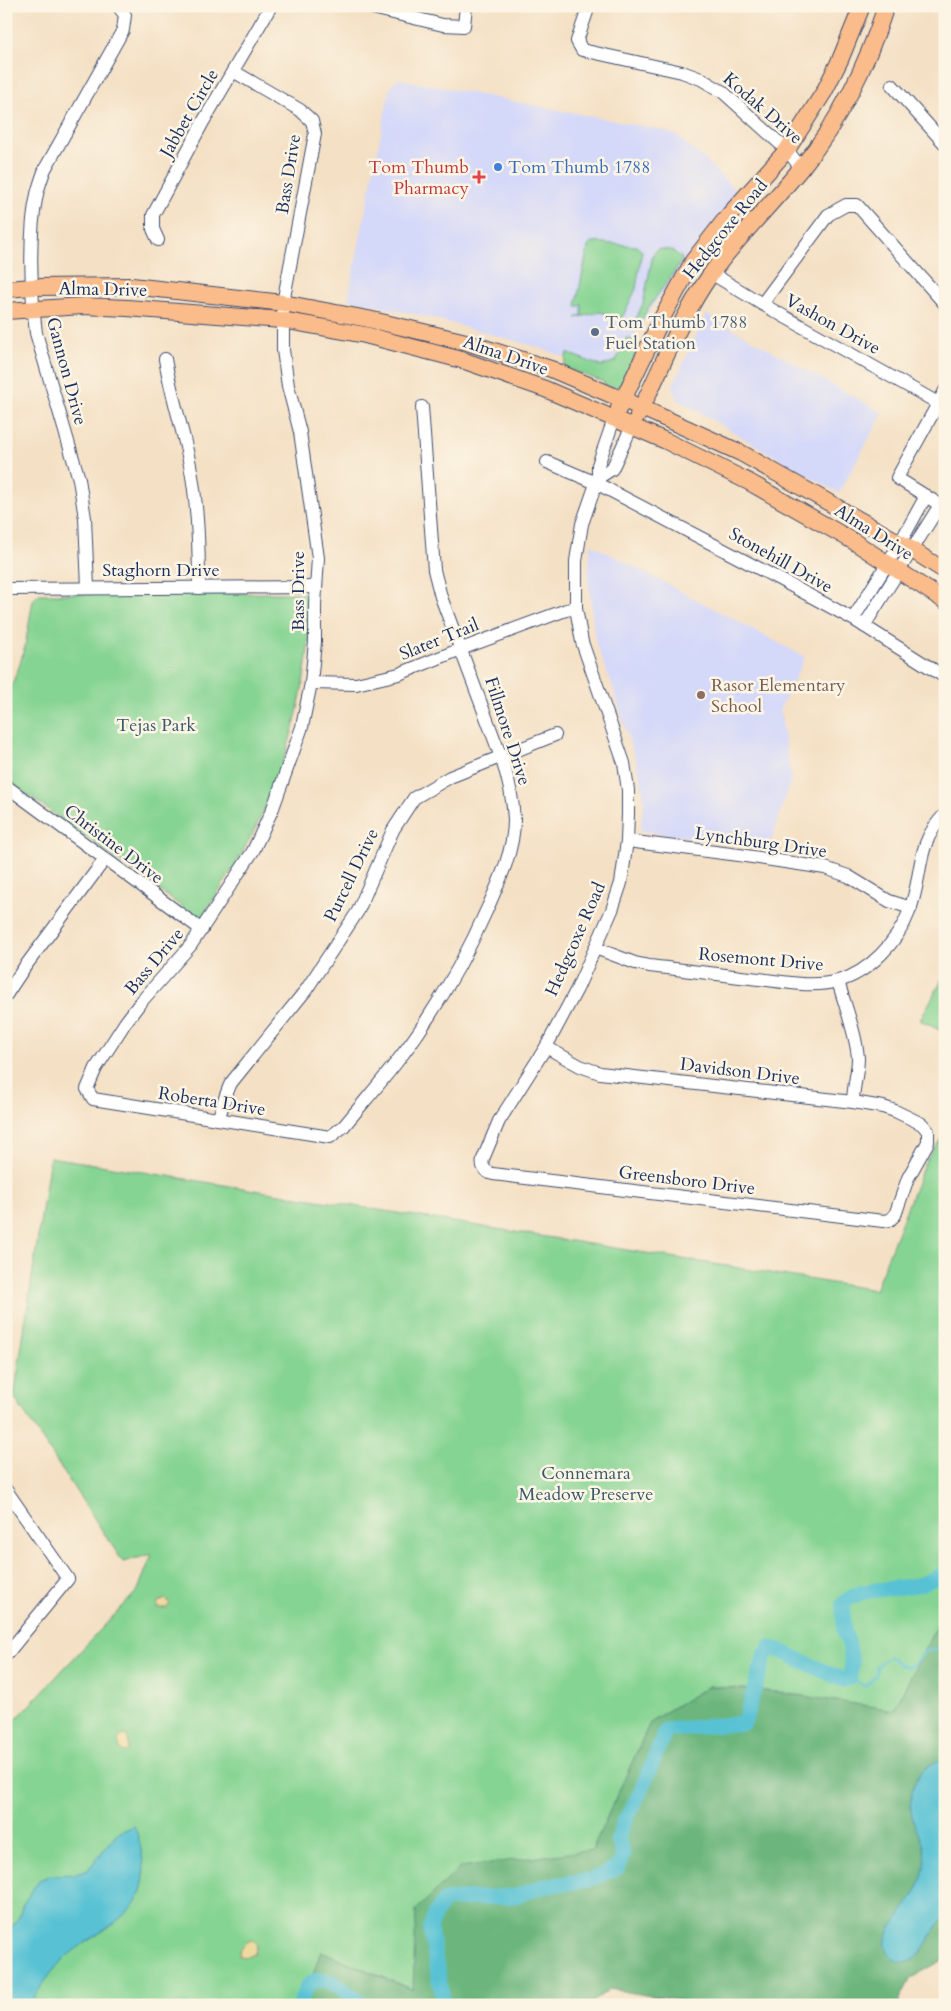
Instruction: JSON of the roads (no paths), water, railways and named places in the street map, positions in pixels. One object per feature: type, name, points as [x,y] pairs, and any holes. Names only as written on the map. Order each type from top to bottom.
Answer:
[{"type":"main road","name":"Hedgcoxe Road","points":[[614,420],[662,318],[693,261],[728,216],[787,150],[824,92],[840,60],[862,6]]},
{"type":"main road","name":"Hedgcoxe Road","points":[[632,426],[684,318],[712,273],[802,168],[845,105],[859,78],[886,6]]},
{"type":"main road","points":[[693,261],[712,273]]},
{"type":"main road","name":"Alma Drive","points":[[6,289],[132,286],[283,303],[368,319],[466,342],[551,369],[741,453],[945,571]]},
{"type":"main road","name":"Alma Drive","points":[[6,311],[83,306],[282,320],[365,335],[462,360],[545,389],[614,420],[632,426],[698,457],[777,497],[893,567],[945,602]]},
{"type":"main road","points":[[462,360],[466,342]]},
{"type":"main road","points":[[777,497],[787,480]]},
{"type":"street","name":"Gannon Drive","points":[[88,588],[85,518],[79,479],[36,333],[33,309],[32,231],[37,193],[45,169],[123,30],[125,15],[118,6]]},
{"type":"street","name":"Jabbet Circle","points":[[158,240],[153,228],[153,215],[189,148],[271,6]]},
{"type":"street","points":[[364,6],[412,19],[443,25],[464,26],[466,6]]},
{"type":"street","name":"Kodak Drive","points":[[589,6],[577,41],[582,50],[682,72],[701,79],[723,92],[787,150],[802,168]]},
{"type":"street","name":"Bass Drive","points":[[90,1096],[88,1085],[96,1068],[125,1023],[191,945],[254,851],[273,808],[302,727],[311,683],[315,642],[318,558],[300,432],[288,386],[283,350],[282,320],[283,303],[315,134],[312,121],[300,110],[233,71]]},
{"type":"street","points":[[892,84],[945,144]]},
{"type":"street","points":[[762,304],[828,214],[846,205],[857,205],[945,304]]},
{"type":"street","name":"Vashon Drive","points":[[712,273],[762,304],[938,403]]},
{"type":"street","points":[[164,359],[190,465],[196,504],[199,543],[199,588]]},
{"type":"street","points":[[858,623],[906,547],[943,507],[897,478],[945,391]]},
{"type":"street","name":"Fillmore Drive","points":[[330,1137],[344,1126],[424,1025],[454,976],[494,894],[511,846],[514,821],[509,781],[441,597],[434,570],[422,407]]},
{"type":"street","name":"Hedgcoxe Road","points":[[483,1166],[483,1159],[499,1121],[546,1047],[577,989],[612,910],[621,883],[627,841],[628,790],[624,763],[582,642],[576,608],[576,561],[580,534],[597,480],[598,465],[614,420]]},
{"type":"street","name":"Hedgcoxe Road","points":[[597,480],[612,469],[632,426]]},
{"type":"street","name":"Stonehill Drive","points":[[547,462],[597,480],[717,545],[858,623],[945,678]]},
{"type":"street","points":[[906,547],[926,496]]},
{"type":"street","name":"Staghorn Drive","points":[[6,589],[316,586]]},
{"type":"street","name":"Slater Trail","points":[[311,683],[356,684],[378,680],[399,674],[566,610],[576,608]]},
{"type":"street","name":"Purcell Drive","points":[[218,1119],[231,1082],[306,990],[358,911],[393,830],[414,798],[450,777],[555,735]]},
{"type":"street","name":"Christine Drive","points":[[8,790],[202,930]]},
{"type":"street","name":"Rosemont Drive","points":[[595,948],[635,963],[649,966],[801,984],[838,981],[853,975],[876,960],[901,928],[911,908],[924,846],[935,825],[945,814]]},
{"type":"street","name":"Lynchburg Drive","points":[[627,841],[826,868],[848,876],[889,901],[911,908]]},
{"type":"street","points":[[6,995],[105,859]]},
{"type":"street","points":[[838,981],[855,1040],[858,1060],[853,1086],[853,1102]]},
{"type":"street","name":"Davidson Drive","points":[[546,1047],[580,1066],[600,1073],[853,1102],[895,1111],[922,1124],[928,1131],[928,1142],[908,1178],[894,1215],[890,1220]]},
{"type":"street","name":"Roberta Drive","points":[[90,1096],[96,1100],[330,1137]]},
{"type":"street","name":"Greensboro Drive","points":[[483,1166],[493,1174],[873,1220],[890,1220]]},
{"type":"street","points":[[6,1490],[68,1579],[6,1655]]},
{"type":"water","points":[[945,1759],[946,1911],[918,1956],[913,1960],[901,1962],[889,1954],[886,1947],[887,1936],[916,1891],[925,1864],[925,1855],[911,1811],[912,1793],[922,1771],[936,1762]]},
{"type":"water","points":[[134,1826],[140,1844],[144,1875],[141,1891],[133,1905],[109,1927],[66,1957],[56,1967],[29,2005],[6,2005],[6,1935],[19,1917],[23,1904],[39,1880],[51,1875],[76,1874],[88,1870],[116,1834]]},
{"type":"waterway","points":[[444,2005],[430,1929],[435,1913],[445,1900],[516,1896],[545,1886],[590,1880],[619,1867],[623,1854],[618,1839],[624,1822],[640,1793],[666,1730],[744,1723],[765,1655],[770,1648],[781,1651],[843,1680],[850,1677],[852,1664],[849,1644],[844,1631],[843,1604],[859,1594],[920,1584],[945,1572]]},
{"type":"waterway","points":[[850,1677],[867,1686],[876,1675],[877,1666],[889,1657],[909,1667],[914,1665],[926,1650],[945,1648]]},
{"type":"waterway","points":[[300,2005],[305,1990],[311,1983],[319,1980],[342,1988],[363,2005]]},
{"type":"place","name":"Tom Thumb 1788","points":[[498,167]]},
{"type":"place","name":"Tom Thumb Pharmacy","points":[[479,177]]},
{"type":"place","name":"Tom Thumb 1788 Fuel Station","points":[[595,332]]},
{"type":"place","name":"Rasor Elementary School","points":[[701,695]]},
{"type":"park label","name":"Tejas Park","points":[[156,725]]},
{"type":"park label","name":"Connemara Meadow Preserve","points":[[586,1484]]}]
